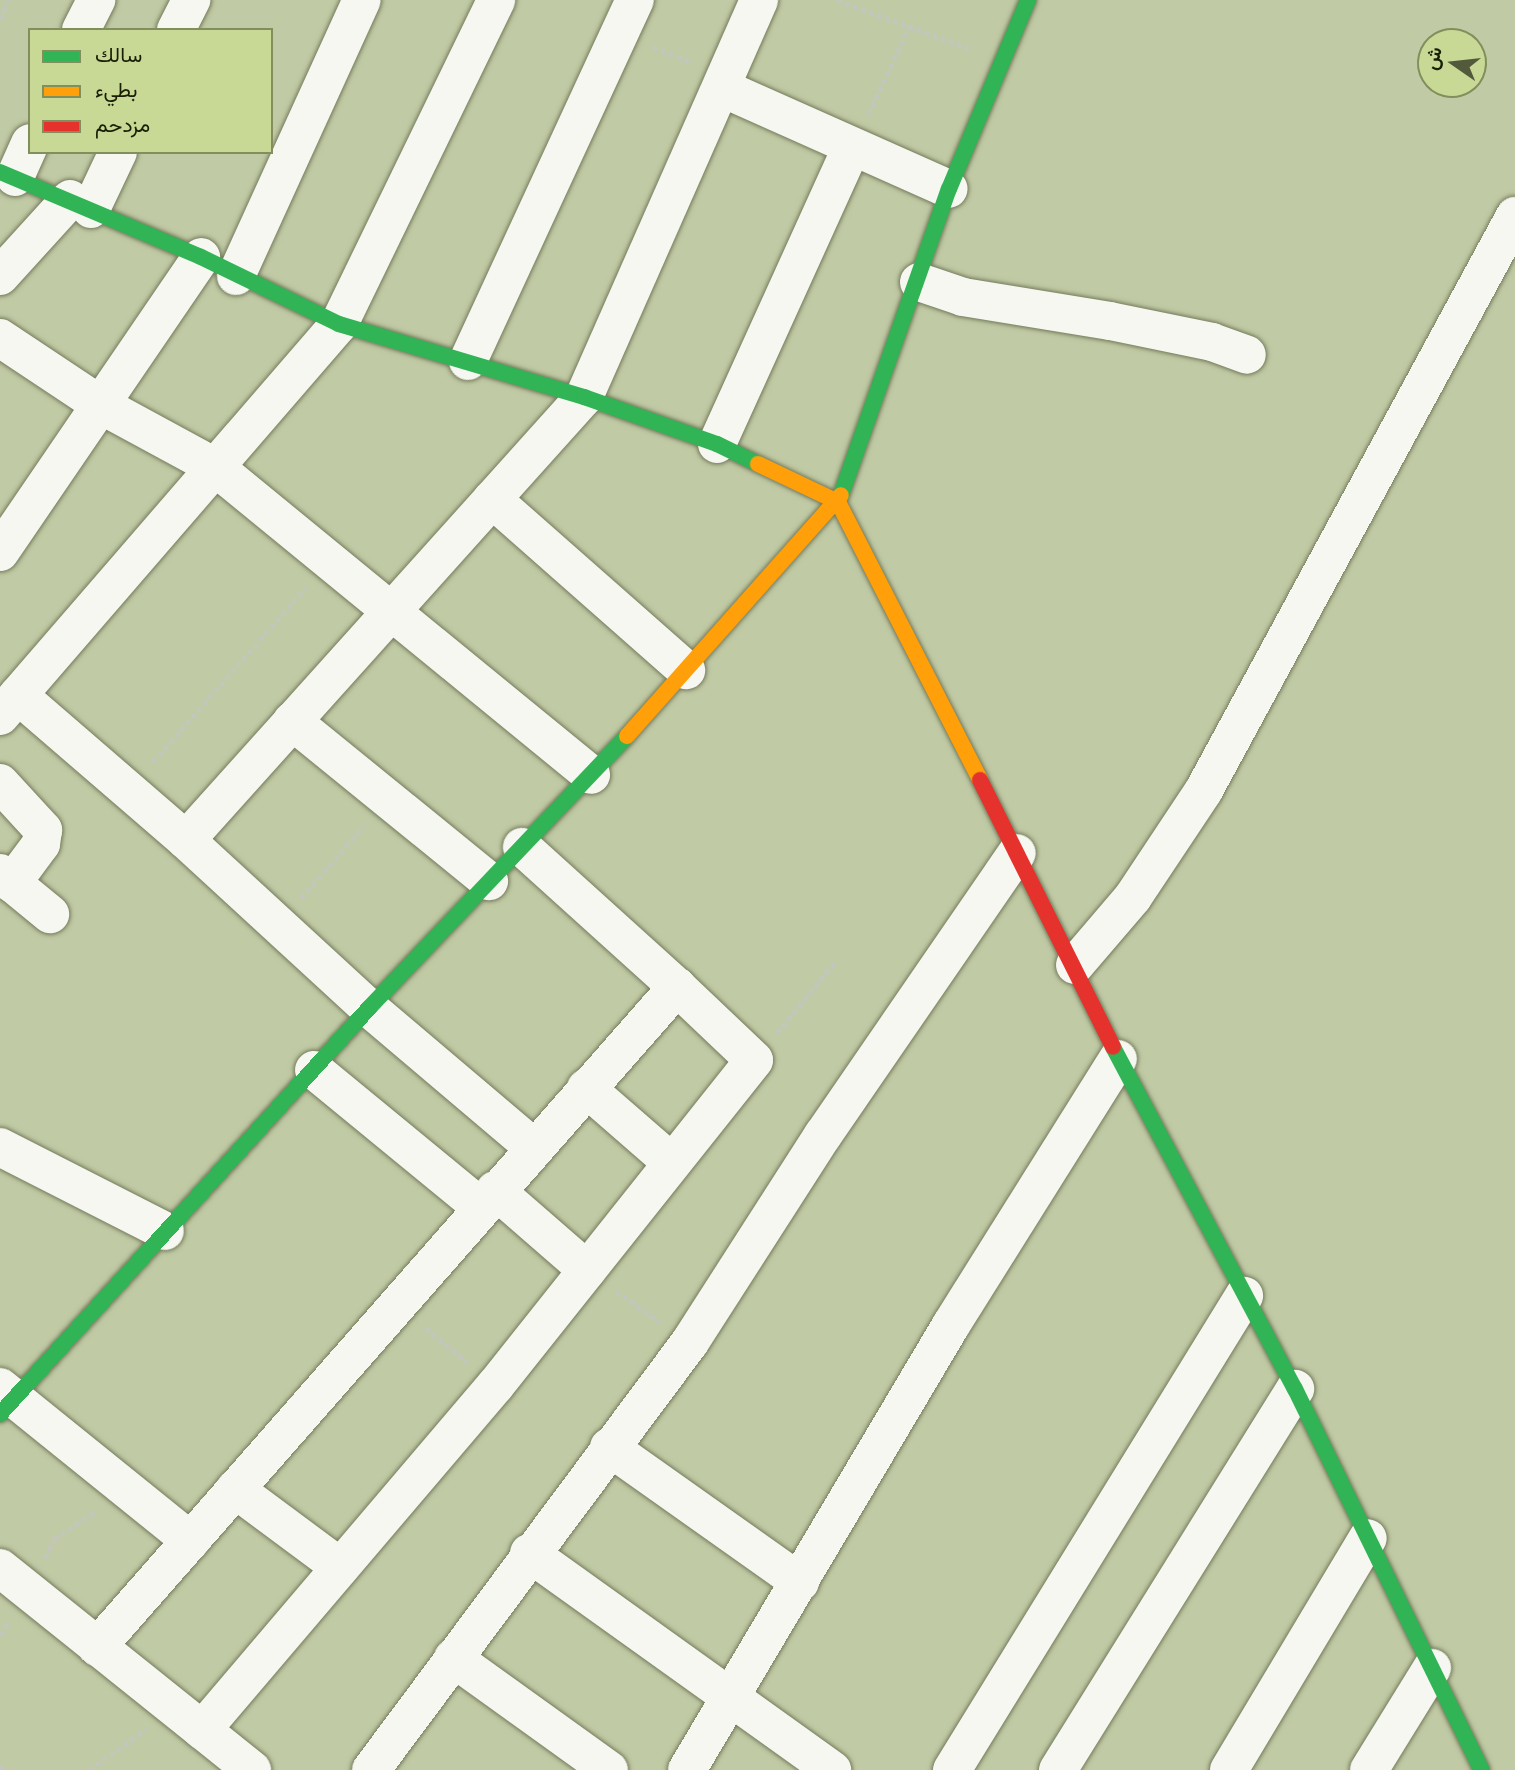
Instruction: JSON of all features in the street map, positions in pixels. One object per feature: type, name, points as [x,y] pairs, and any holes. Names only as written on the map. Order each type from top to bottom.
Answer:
[{"type":"street","points":[[82,28],[96,0]]},
{"type":"street","points":[[177,28],[191,0]]},
{"type":"street","points":[[236,276],[362,0]]},
{"type":"street","points":[[496,0],[339,324],[9,705],[129,789],[369,1008],[533,1147]]},
{"type":"street","points":[[468,361],[635,0]]},
{"type":"street","points":[[186,840],[584,397],[725,82],[758,0]]},
{"type":"street","points":[[191,1541],[4,1399],[165,1231],[369,1008],[591,775],[838,502],[919,282],[949,189],[1028,0]]},
{"type":"street","points":[[725,82],[851,149],[949,189]]},
{"type":"street","points":[[717,444],[851,149]]},
{"type":"street","points":[[0,276],[81,204],[117,154]]},
{"type":"street","points":[[15,164],[81,204],[201,257],[339,324],[584,397],[717,444],[838,502],[1075,965],[1118,1059],[1295,1389],[1482,1770]]},
{"type":"street","points":[[1075,965],[1133,897],[1204,790],[1515,216]]},
{"type":"street","points":[[6,529],[101,405],[201,257]]},
{"type":"street","points":[[919,282],[963,297],[1212,342],[1247,355]]},
{"type":"street","points":[[0,338],[101,405],[215,467],[591,775]]},
{"type":"street","points":[[492,499],[685,670]]},
{"type":"street","points":[[292,721],[489,881]]},
{"type":"street","points":[[0,783],[43,830],[41,844],[6,878],[50,914]]},
{"type":"street","points":[[189,1719],[340,1567],[495,1386],[754,1060],[522,847]]},
{"type":"street","points":[[371,1770],[529,1553],[690,1342],[823,1135],[1017,853]]},
{"type":"street","points":[[97,1647],[488,1198],[677,987]]},
{"type":"street","points":[[687,1770],[965,1303],[1118,1059]]},
{"type":"street","points":[[314,1070],[587,1270]]},
{"type":"street","points":[[586,1088],[671,1162]]},
{"type":"street","points":[[0,1147],[165,1231]]},
{"type":"street","points":[[952,1770],[1244,1296]]},
{"type":"street","points":[[1058,1770],[1295,1389]]},
{"type":"street","points":[[609,1447],[800,1581]]},
{"type":"street","points":[[236,1489],[340,1567]]},
{"type":"street","points":[[1229,1770],[1368,1538]]},
{"type":"street","points":[[529,1553],[832,1770]]},
{"type":"street","points":[[0,1568],[252,1770]]},
{"type":"street","points":[[453,1658],[609,1770]]},
{"type":"street","points":[[1369,1770],[1432,1668]]},
{"type":"path","points":[[0,19],[9,0]]},
{"type":"path","points":[[837,0],[1003,62]]},
{"type":"path","points":[[851,149],[909,26]]},
{"type":"path","points":[[620,34],[725,82]]},
{"type":"path","points":[[129,789],[329,559]]},
{"type":"path","points":[[277,925],[386,800]]},
{"type":"path","points":[[754,1060],[836,961]]},
{"type":"path","points":[[587,1270],[690,1342]]},
{"type":"path","points":[[397,1304],[495,1386]]},
{"type":"path","points":[[30,1591],[54,1539],[126,1491]]},
{"type":"path","points":[[89,1770],[189,1719]]},
{"type":"path","points":[[0,1766],[6,1770]]},
{"type":"traffic: fast","points":[[841,495],[949,189],[1028,0]]},
{"type":"traffic: fast","points":[[0,172],[201,257],[339,324],[584,397],[717,444],[758,464]]},
{"type":"traffic: fast","points":[[0,1414],[369,1008],[627,736]]},
{"type":"traffic: fast","points":[[1113,1047],[1295,1389],[1482,1770]]},
{"type":"traffic: slow","points":[[758,464],[838,502],[980,780]]},
{"type":"traffic: slow","points":[[627,736],[841,495]]},
{"type":"traffic: jam","points":[[980,780],[1113,1047]]}]
